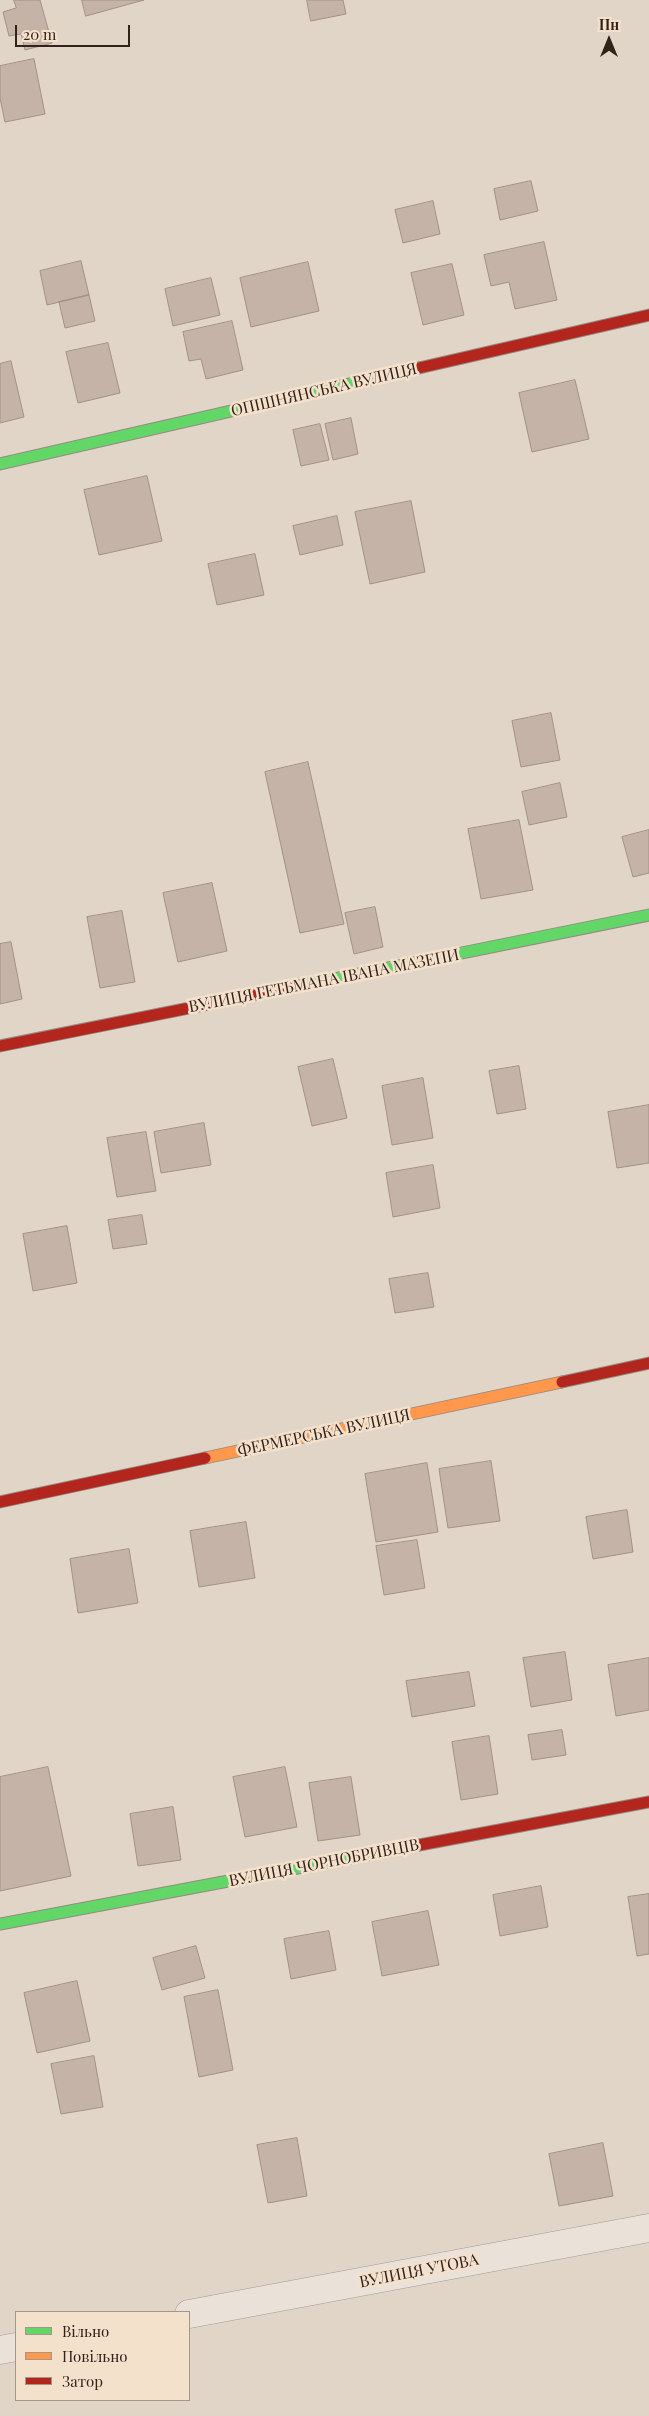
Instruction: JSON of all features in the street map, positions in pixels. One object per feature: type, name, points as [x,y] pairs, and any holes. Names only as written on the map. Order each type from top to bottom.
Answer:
[{"type":"street","name":"ОПІШНЯНСЬКА ВУЛИЦЯ","points":[[0,464],[649,315]]},
{"type":"street","name":"ВУЛИЦЯ ГЕТЬМАНА ІВАНА МАЗЕПИ","points":[[0,1046],[649,915]]},
{"type":"street","name":"ФЕРМЕРСЬКА ВУЛИЦЯ","points":[[0,1502],[649,1364]]},
{"type":"street","name":"ВУЛИЦЯ ЧОРНОБРИВЦІВ","points":[[0,1924],[649,1802]]},
{"type":"street","name":"ВУЛИЦЯ УТОВА","points":[[190,2314],[649,2228]]},
{"type":"street","points":[[0,2350],[15,2346]]},
{"type":"building","points":[[14,0],[40,0],[52,43],[25,50],[21,34],[9,36],[3,12],[16,8]]},
{"type":"building","points":[[82,0],[144,0],[86,16]]},
{"type":"building","points":[[307,0],[343,0],[346,14],[311,21]]},
{"type":"building","points":[[34,59],[45,114],[5,122],[0,98],[0,66]]},
{"type":"building","points":[[531,181],[538,211],[500,220],[494,189]]},
{"type":"building","points":[[433,201],[440,234],[403,243],[395,210]]},
{"type":"building","points":[[544,242],[557,300],[515,309],[509,282],[491,286],[484,255]]},
{"type":"building","points":[[81,261],[89,295],[47,305],[40,271]]},
{"type":"building","points":[[308,262],[319,311],[251,327],[240,278]]},
{"type":"building","points":[[452,264],[464,315],[423,325],[411,273]]},
{"type":"building","points":[[211,278],[220,315],[173,326],[165,289]]},
{"type":"building","points":[[89,295],[95,321],[65,328],[59,302]]},
{"type":"building","points":[[232,321],[243,370],[206,379],[201,359],[189,361],[183,332]]},
{"type":"building","points":[[108,343],[120,393],[78,403],[66,352]]},
{"type":"building","points":[[11,361],[24,417],[0,423],[0,364]]},
{"type":"building","points":[[575,380],[589,439],[532,452],[519,393]]},
{"type":"building","points":[[351,418],[358,454],[333,460],[325,424]]},
{"type":"building","points":[[320,424],[329,460],[301,466],[293,430]]},
{"type":"building","points":[[147,476],[162,541],[99,555],[84,490]]},
{"type":"building","points":[[411,501],[425,572],[370,584],[355,512]]},
{"type":"building","points":[[337,516],[343,545],[300,555],[293,526]]},
{"type":"building","points":[[255,554],[264,595],[217,605],[208,564]]},
{"type":"building","points":[[551,713],[560,760],[521,767],[512,721]]},
{"type":"building","points":[[308,762],[344,924],[300,933],[265,772]]},
{"type":"building","points":[[560,783],[567,817],[529,825],[522,792]]},
{"type":"building","points":[[519,820],[533,890],[481,899],[468,829]]},
{"type":"building","points":[[649,830],[649,873],[633,877],[622,837]]},
{"type":"building","points":[[212,883],[227,951],[178,962],[163,893]]},
{"type":"building","points":[[375,907],[383,947],[354,954],[345,913]]},
{"type":"building","points":[[122,911],[135,982],[100,988],[87,917]]},
{"type":"building","points":[[11,942],[22,999],[0,1004],[0,944]]},
{"type":"building","points":[[333,1059],[347,1118],[312,1126],[298,1067]]},
{"type":"building","points":[[519,1066],[526,1109],[497,1114],[489,1071]]},
{"type":"building","points":[[423,1078],[433,1138],[392,1145],[382,1086]]},
{"type":"building","points":[[649,1105],[649,1163],[617,1168],[608,1112]]},
{"type":"building","points":[[204,1123],[211,1165],[161,1173],[154,1132]]},
{"type":"building","points":[[146,1132],[156,1191],[117,1197],[107,1138]]},
{"type":"building","points":[[433,1165],[440,1208],[393,1217],[386,1173]]},
{"type":"building","points":[[142,1215],[147,1244],[113,1249],[108,1220]]},
{"type":"building","points":[[67,1226],[77,1283],[33,1291],[23,1234]]},
{"type":"building","points":[[428,1273],[434,1307],[395,1313],[389,1279]]},
{"type":"building","points":[[491,1461],[500,1521],[448,1528],[439,1469]]},
{"type":"building","points":[[427,1463],[438,1532],[376,1542],[365,1474]]},
{"type":"building","points":[[627,1510],[633,1552],[593,1559],[586,1517]]},
{"type":"building","points":[[246,1522],[255,1578],[199,1587],[190,1531]]},
{"type":"building","points":[[417,1540],[425,1588],[384,1595],[376,1546]]},
{"type":"building","points":[[129,1549],[138,1603],[78,1613],[70,1559]]},
{"type":"building","points":[[565,1652],[572,1700],[531,1707],[523,1658]]},
{"type":"building","points":[[649,1658],[649,1710],[616,1716],[608,1665]]},
{"type":"building","points":[[469,1672],[475,1706],[412,1717],[406,1681]]},
{"type":"building","points":[[562,1730],[566,1755],[532,1760],[528,1735]]},
{"type":"building","points":[[489,1736],[498,1794],[461,1800],[452,1742]]},
{"type":"building","points":[[48,1767],[71,1876],[0,1891],[0,1777]]},
{"type":"building","points":[[285,1767],[297,1827],[245,1837],[233,1777]]},
{"type":"building","points":[[351,1777],[360,1835],[318,1841],[309,1783]]},
{"type":"building","points":[[173,1807],[181,1860],[138,1866],[130,1814]]},
{"type":"building","points":[[541,1886],[548,1927],[500,1936],[493,1895]]},
{"type":"building","points":[[649,1894],[649,1954],[637,1956],[628,1897]]},
{"type":"building","points":[[428,1911],[439,1965],[382,1976],[372,1922]]},
{"type":"building","points":[[329,1931],[336,1970],[291,1979],[284,1939]]},
{"type":"building","points":[[196,1946],[205,1978],[162,1990],[153,1958]]},
{"type":"building","points":[[77,1981],[90,2041],[37,2053],[24,1993]]},
{"type":"building","points":[[218,1990],[233,2070],[199,2077],[184,1997]]},
{"type":"building","points":[[94,2056],[103,2107],[61,2114],[51,2064]]},
{"type":"building","points":[[297,2138],[307,2196],[268,2203],[257,2145]]},
{"type":"building","points":[[603,2143],[613,2196],[559,2206],[549,2154]]},
{"type":"traffic: fast","points":[[0,464],[419,368]]},
{"type":"traffic: fast","points":[[299,986],[649,915]]},
{"type":"traffic: fast","points":[[0,1924],[414,1846]]},
{"type":"traffic: slow","points":[[205,1458],[562,1382]]},
{"type":"traffic: jam","points":[[419,368],[649,315]]},
{"type":"traffic: jam","points":[[0,1046],[299,986]]},
{"type":"traffic: jam","points":[[562,1382],[649,1363]]},
{"type":"traffic: jam","points":[[0,1502],[205,1458]]},
{"type":"traffic: jam","points":[[414,1846],[649,1802]]}]
